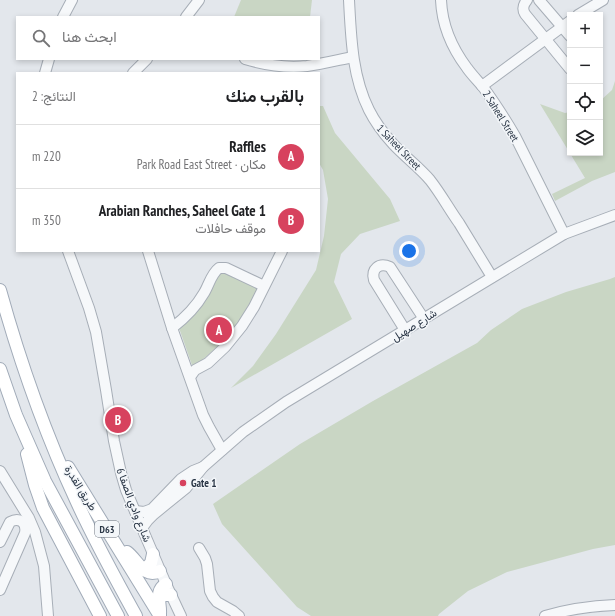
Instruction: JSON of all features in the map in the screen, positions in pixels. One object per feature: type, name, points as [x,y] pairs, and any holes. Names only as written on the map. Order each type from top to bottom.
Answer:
[{"type":"main road","name":"طريق القدرة","points":[[0,290],[25,371],[63,472],[86,523],[136,616]]},
{"type":"main road","points":[[0,369],[16,415],[45,481],[118,616]]},
{"type":"main road","points":[[25,437],[28,461],[41,502],[100,616]]},
{"type":"main road","name":"طريق القدرة","points":[[52,442],[160,616]]},
{"type":"main road","points":[[119,548],[129,553],[144,570],[152,573],[160,571]]},
{"type":"main road","points":[[144,570],[151,563],[153,554]]},
{"type":"main road","points":[[160,616],[159,598],[164,595],[168,589]]},
{"type":"street","points":[[64,16],[72,0]]},
{"type":"street","points":[[187,16],[199,0]]},
{"type":"street","name":"1 Saheel Street","points":[[349,0],[353,57],[362,94],[368,109],[394,145],[421,170],[435,187],[492,277]]},
{"type":"street","name":"2 Saheel Street","points":[[441,0],[443,22],[453,46],[468,69],[496,105],[515,136],[564,234]]},
{"type":"street","points":[[527,0],[523,7],[525,14],[567,65]]},
{"type":"street","points":[[482,86],[566,23],[540,0]]},
{"type":"street","points":[[583,12],[603,0]]},
{"type":"street","points":[[250,60],[283,66],[307,66],[353,57]]},
{"type":"street","points":[[45,72],[48,60]]},
{"type":"street","points":[[134,72],[145,60]]},
{"type":"street","name":"شارع صهيل","points":[[176,491],[186,488],[198,471],[222,450],[243,432],[286,402],[564,234],[615,215]]},
{"type":"street","name":"شارع وادي الصفا 6","points":[[68,252],[87,302],[96,332],[116,455],[126,490],[160,571],[181,616]]},
{"type":"street","points":[[148,252],[172,328],[203,415],[208,427],[222,450]]},
{"type":"street","points":[[190,378],[195,370],[208,363],[226,346],[242,326],[254,307],[281,252]]},
{"type":"street","points":[[405,330],[374,280],[373,272],[378,266],[386,265],[390,267],[424,319]]},
{"type":"street","points":[[172,328],[184,319],[194,308],[205,293],[219,268],[226,268],[264,286]]},
{"type":"street","points":[[0,471],[24,510],[35,532],[44,566],[48,616]]},
{"type":"street","points":[[135,511],[144,512],[152,509],[176,491]]},
{"type":"street","points":[[142,528],[176,491]]},
{"type":"street","points":[[0,542],[12,520],[18,520],[24,523],[26,530],[25,533],[0,590]]},
{"type":"street","points":[[199,548],[207,564],[210,591],[213,597],[217,602],[239,616]]},
{"type":"street","points":[[545,616],[580,608],[615,605]]},
{"type":"green space","points":[[241,0],[312,0],[310,16],[234,16]]},
{"type":"green space","points":[[615,81],[615,172],[592,181],[555,201],[552,194],[585,178],[572,156],[603,156],[603,98],[612,90]]},
{"type":"green space","points":[[540,104],[567,113],[567,148]]},
{"type":"green space","points":[[320,106],[323,106],[335,133],[390,199],[400,221],[360,234],[341,254],[334,282],[352,319],[231,388],[253,366],[276,334],[316,270],[324,236],[328,199],[323,170],[320,165]]},
{"type":"green space","points":[[224,273],[258,289],[238,323],[224,341],[193,368],[178,325],[215,275]]},
{"type":"green space","points":[[615,277],[615,545],[593,549],[507,572],[468,591],[438,616],[311,616],[297,607],[222,524],[213,504],[300,444],[477,343],[491,330],[522,309],[566,292]]},
{"type":"place","name":"Raffles","points":[[219,330]]},
{"type":"place","name":"Arabian Ranches, Saheel Gate 1","points":[[118,420]]},
{"type":"place","name":"Gate 1","points":[[183,483]]}]
